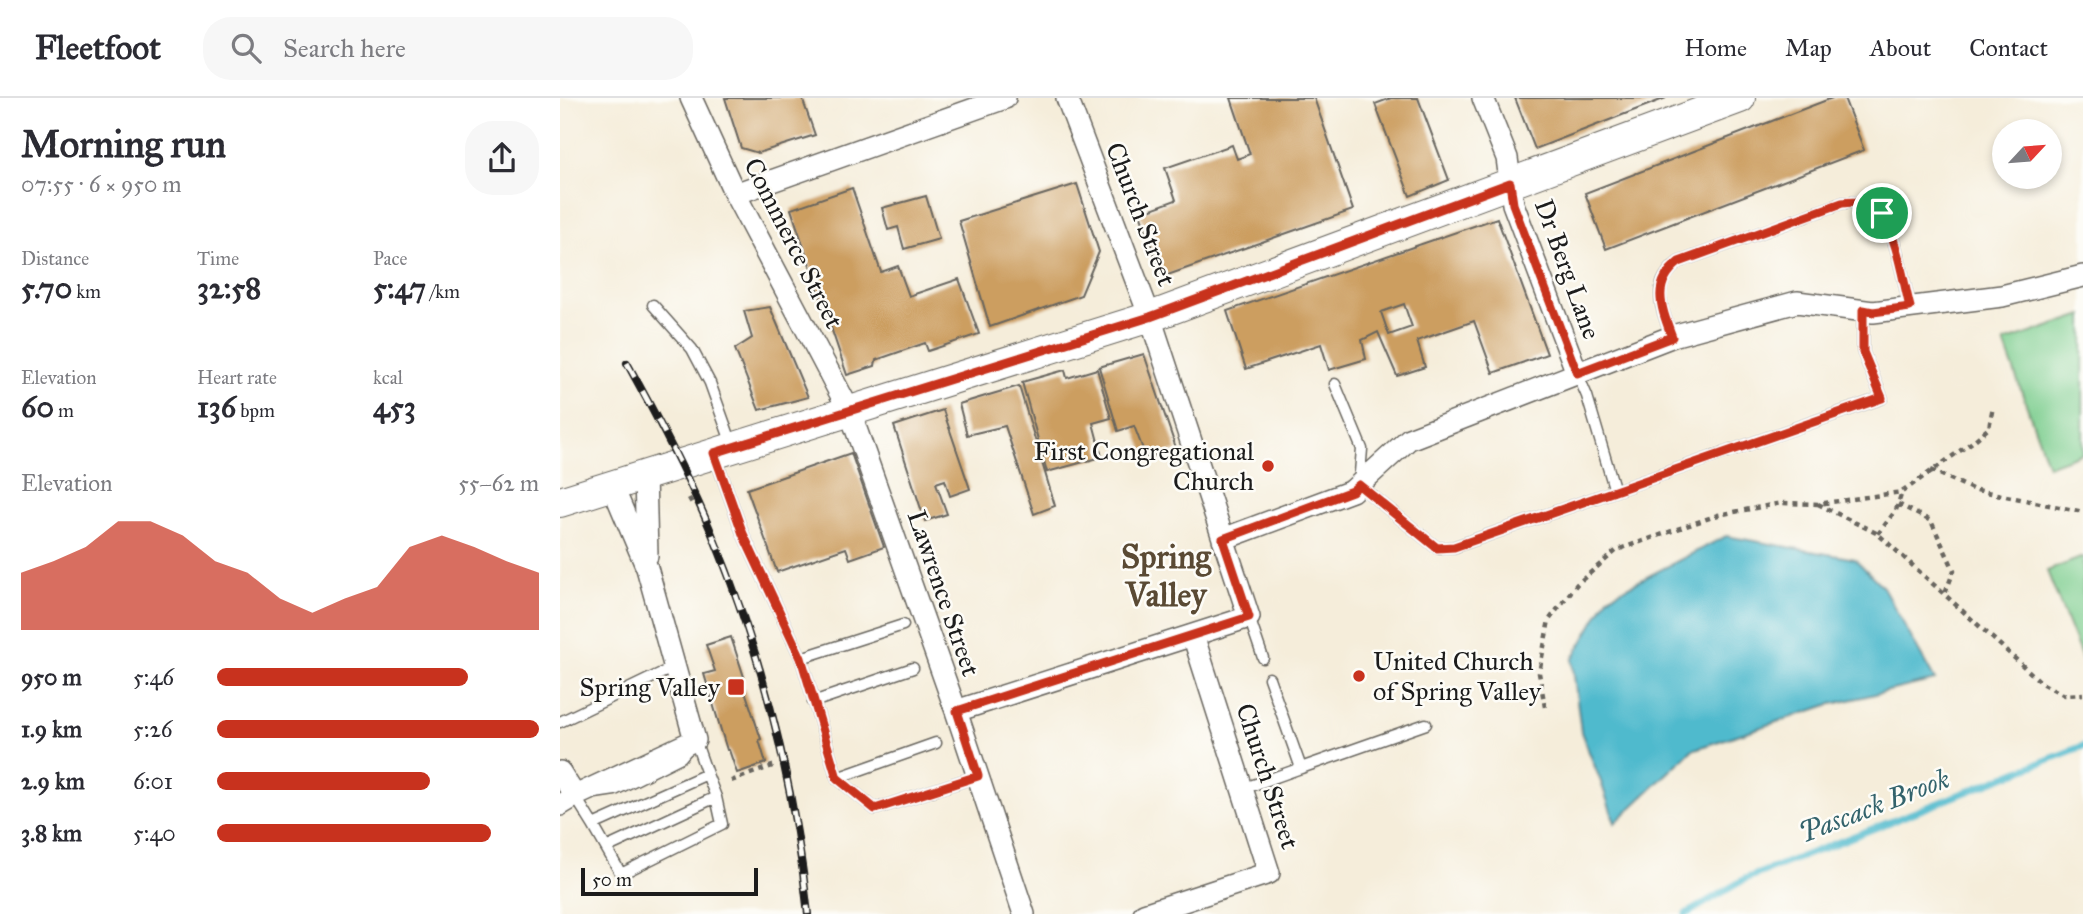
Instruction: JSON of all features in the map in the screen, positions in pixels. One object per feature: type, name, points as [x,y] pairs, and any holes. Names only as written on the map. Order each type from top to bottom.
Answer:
[{"type":"main road","points":[[560,502],[1150,317],[1740,98]]},
{"type":"street","name":"Commerce Street","points":[[691,98],[735,194],[850,412]]},
{"type":"street","points":[[735,194],[1005,98]]},
{"type":"street","name":"Church Street","points":[[1067,98],[1150,317],[1249,617]]},
{"type":"street","name":"Dr Berg Lane","points":[[1483,98],[1507,158],[1513,204],[1577,373]]},
{"type":"street","name":"Dr Berg Lane","points":[[1223,539],[1352,491],[1409,439],[1672,337],[1797,302],[1873,312],[2002,296],[2083,276]]},
{"type":"street","name":"Lawrence Street","points":[[850,412],[957,711],[1024,914]]},
{"type":"street","points":[[645,474],[648,568]]},
{"type":"street","points":[[560,772],[567,800],[695,740],[648,568],[612,485]]},
{"type":"street","points":[[957,711],[1249,617]]},
{"type":"street","name":"Church Street","points":[[1144,914],[1269,873],[1193,635]]},
{"type":"lane","points":[[1672,337],[1662,309],[1661,284],[1669,270],[1679,262],[1842,203],[1855,201],[1882,213],[1897,253],[1910,307]]},
{"type":"lane","points":[[653,305],[692,349],[710,383],[743,534],[801,658],[837,778],[875,809],[978,776]]},
{"type":"lane","points":[[1335,384],[1362,449],[1359,485],[1437,548],[1454,547],[1882,398],[1863,352],[1863,310]]},
{"type":"lane","points":[[1577,373],[1587,396],[1615,491]]},
{"type":"lane","points":[[1249,617],[1263,658]]},
{"type":"lane","points":[[801,658],[902,625]]},
{"type":"lane","points":[[560,722],[674,667]]},
{"type":"lane","points":[[813,702],[914,668]]},
{"type":"lane","points":[[1269,678],[1301,768]]},
{"type":"lane","points":[[1242,789],[1426,724]]},
{"type":"lane","points":[[567,800],[593,825],[621,874],[722,824],[716,797],[695,740]]},
{"type":"lane","points":[[837,778],[936,743]]},
{"type":"lane","points":[[593,825],[707,774]]},
{"type":"lane","points":[[606,848],[716,797]]},
{"type":"path","points":[[1545,707],[1539,673],[1549,620],[1577,584],[1617,550],[1718,515],[1782,503],[1818,504],[1902,492],[1989,428],[1993,406]]},
{"type":"path","points":[[1931,470],[1972,489],[2083,512]]},
{"type":"path","points":[[1878,534],[1898,504],[1902,492]]},
{"type":"path","points":[[689,498],[693,505]]},
{"type":"path","points":[[1818,504],[1878,534],[2043,684],[2065,695],[2083,694]]},
{"type":"path","points":[[1898,504],[1931,521],[1954,570],[1945,594]]},
{"type":"path","points":[[732,780],[778,764]]},
{"type":"green space","points":[[2083,315],[2083,453],[2048,466],[2004,342]]},
{"type":"green space","points":[[2083,557],[2083,661],[2047,571]]},
{"type":"water","points":[[1726,536],[1855,559],[1883,587],[1935,680],[1828,705],[1692,750],[1615,823],[1581,732],[1572,660],[1608,597]]},
{"type":"building","points":[[725,98],[802,98],[815,135],[758,153],[741,148]]},
{"type":"building","points":[[1231,98],[1314,98],[1353,210],[1162,277],[1140,213],[1176,200],[1165,168],[1232,145],[1237,159],[1250,154]]},
{"type":"building","points":[[1391,98],[1418,98],[1449,180],[1410,196],[1375,104]]},
{"type":"building","points":[[1515,98],[1666,98],[1535,149]]},
{"type":"building","points":[[1832,98],[1844,98],[1864,150],[1606,249],[1585,193]]},
{"type":"building","points":[[1077,184],[1099,252],[1081,295],[990,327],[959,221]]},
{"type":"building","points":[[852,188],[881,272],[898,266],[909,296],[959,279],[979,334],[928,351],[925,343],[876,360],[875,366],[847,375],[791,209]]},
{"type":"building","points":[[926,196],[939,239],[904,249],[898,227],[888,230],[882,208]]},
{"type":"building","points":[[1497,218],[1547,354],[1493,373],[1474,321],[1417,341],[1425,367],[1397,376],[1378,332],[1362,340],[1366,359],[1329,370],[1321,344],[1246,369],[1227,311]],"holes":[[[1404,304],[1412,327],[1389,335],[1381,312]]]},
{"type":"building","points":[[770,307],[808,397],[759,410],[735,349],[752,338],[744,311]]},
{"type":"building","points":[[1144,354],[1177,451],[1146,457],[1134,426],[1118,431],[1099,367]]},
{"type":"building","points":[[1097,369],[1111,418],[1093,423],[1102,457],[1047,472],[1022,382],[1065,370],[1067,378]]},
{"type":"building","points":[[1019,386],[1055,506],[1034,514],[1005,426],[967,435],[959,404]]},
{"type":"building","points":[[943,410],[970,489],[950,496],[945,480],[936,483],[947,514],[925,521],[894,426]]},
{"type":"building","points":[[851,453],[884,547],[850,559],[846,548],[777,572],[747,489]]},
{"type":"building","points":[[731,637],[744,677],[739,679],[761,739],[759,740],[766,763],[737,773],[727,750],[704,674],[715,671],[706,645]]},
{"type":"waterway","name":"Pascack Brook","points":[[1686,914],[1745,879],[2083,746]]},
{"type":"railway","points":[[627,363],[701,508],[745,622],[784,766],[808,914]]},
{"type":"place","name":"First Congregational Church","points":[[1268,466]]},
{"type":"place","name":"United Church of Spring Valley","points":[[1359,676]]},
{"type":"place","name":"Spring Valley","points":[[736,687]]},
{"type":"district","name":"Spring Valley","points":[[1166,575]]},
{"type":"route","points":[[1510,183],[1513,204],[1577,373],[1672,337],[1662,309],[1661,284],[1669,270],[1679,262],[1842,203],[1855,201],[1882,213],[1897,253],[1910,307],[1873,312],[1863,310],[1863,352],[1882,398],[1454,547],[1437,548],[1359,485],[1352,491],[1223,539],[1249,617],[957,711],[978,776],[875,809],[837,778],[801,658],[743,534],[714,453],[1150,317],[1510,183]]}]
